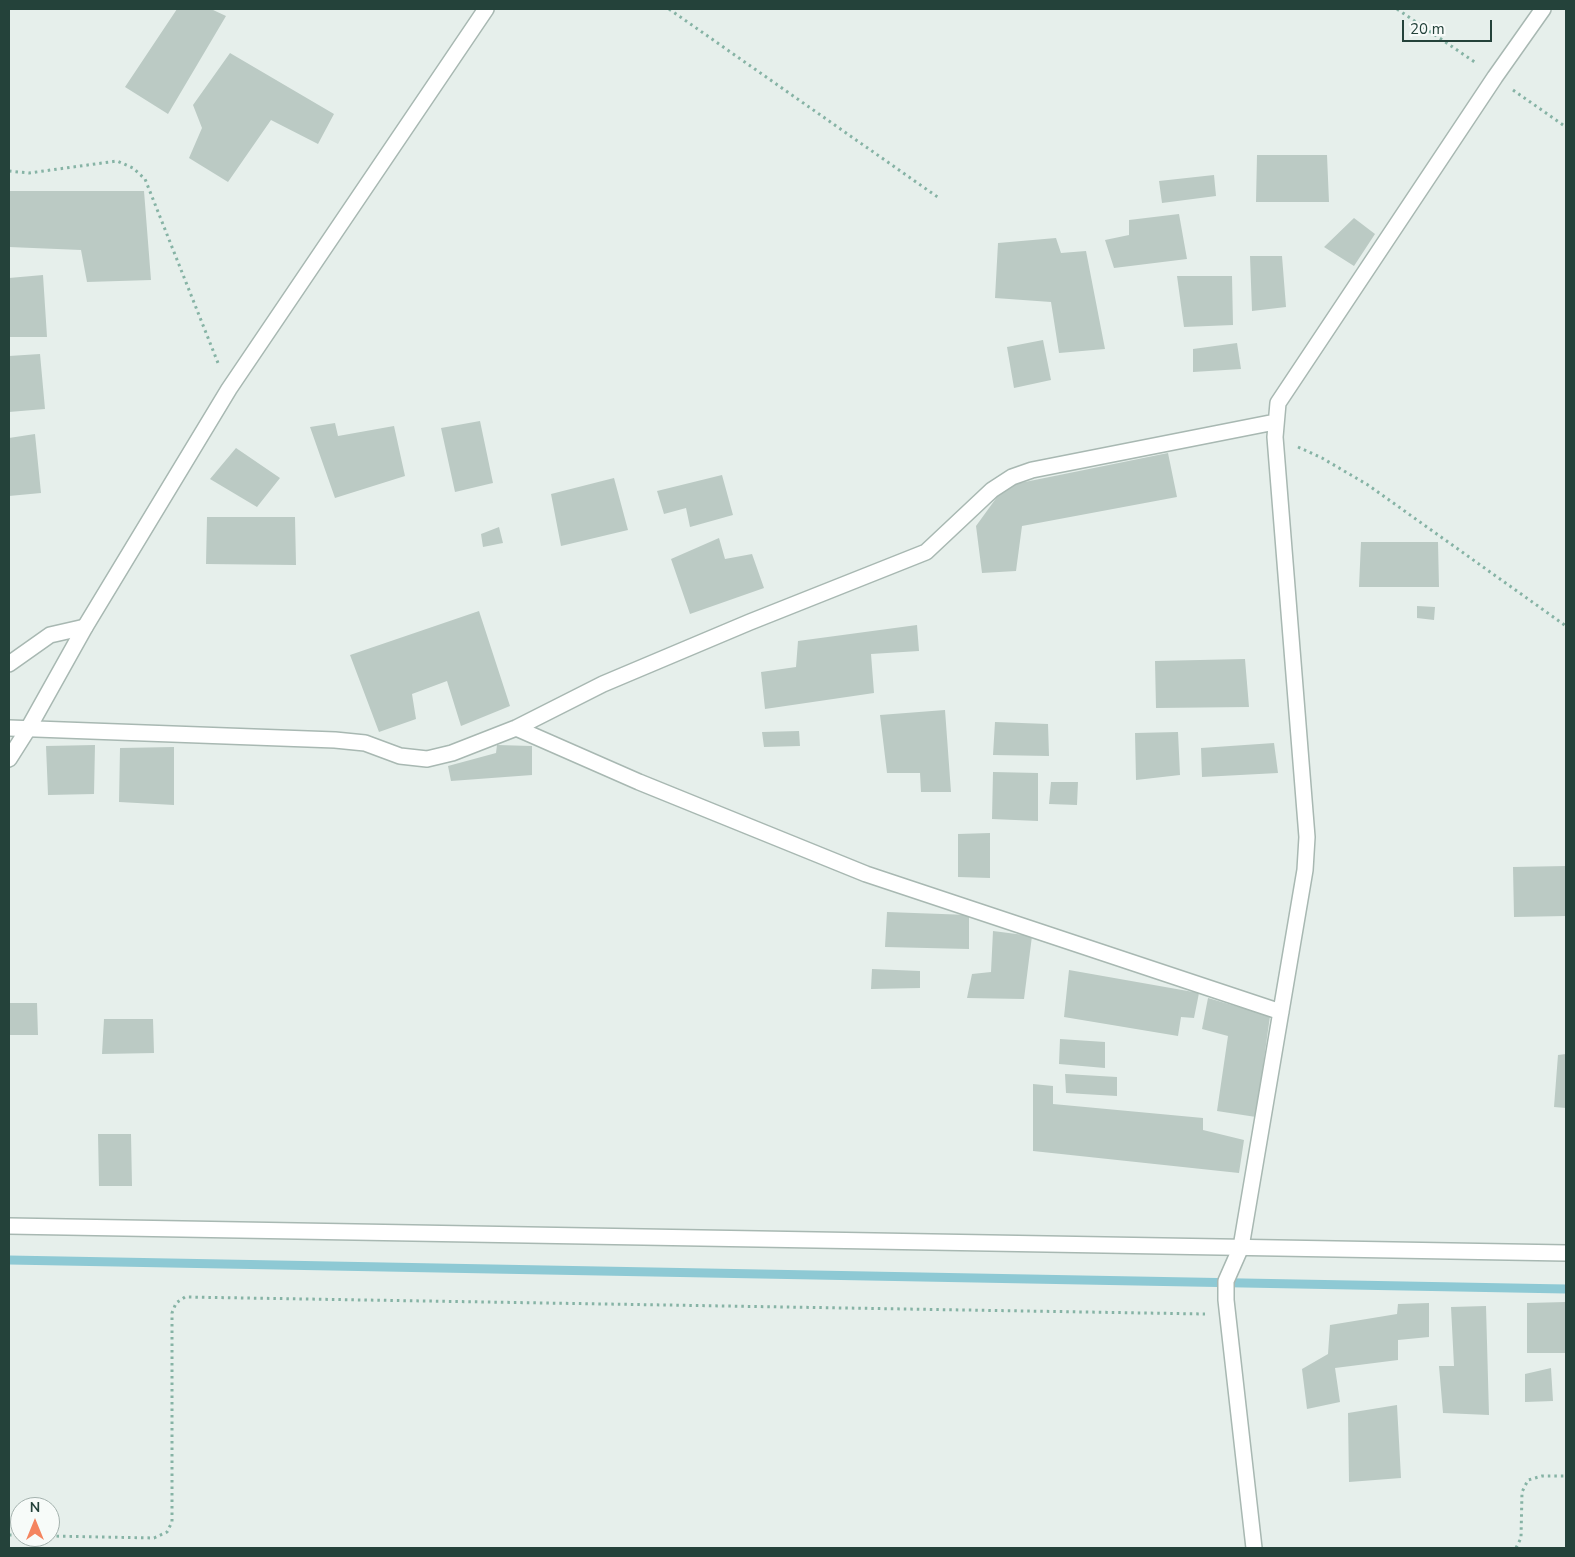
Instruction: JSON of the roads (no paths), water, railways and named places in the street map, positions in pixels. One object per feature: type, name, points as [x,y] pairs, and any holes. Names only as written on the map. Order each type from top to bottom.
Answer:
[{"type":"street","points":[[9,759],[85,627],[229,389],[486,9]]},
{"type":"street","points":[[1254,1548],[1227,1307],[1226,1281],[1241,1247],[1305,870],[1307,837],[1275,430],[1278,403],[1495,77],[1543,9]]},
{"type":"street","points":[[9,728],[335,740],[365,743],[400,756],[427,759],[452,753],[516,728],[603,684],[750,622],[926,552],[992,490],[1012,477],[1032,470],[1275,430]]},
{"type":"street","points":[[9,664],[50,635],[85,627]]},
{"type":"street","points":[[516,728],[639,782],[866,874],[1281,1012]]},
{"type":"street","points":[[9,1226],[1566,1253]]},
{"type":"waterway","points":[[9,1260],[1566,1289]]}]
